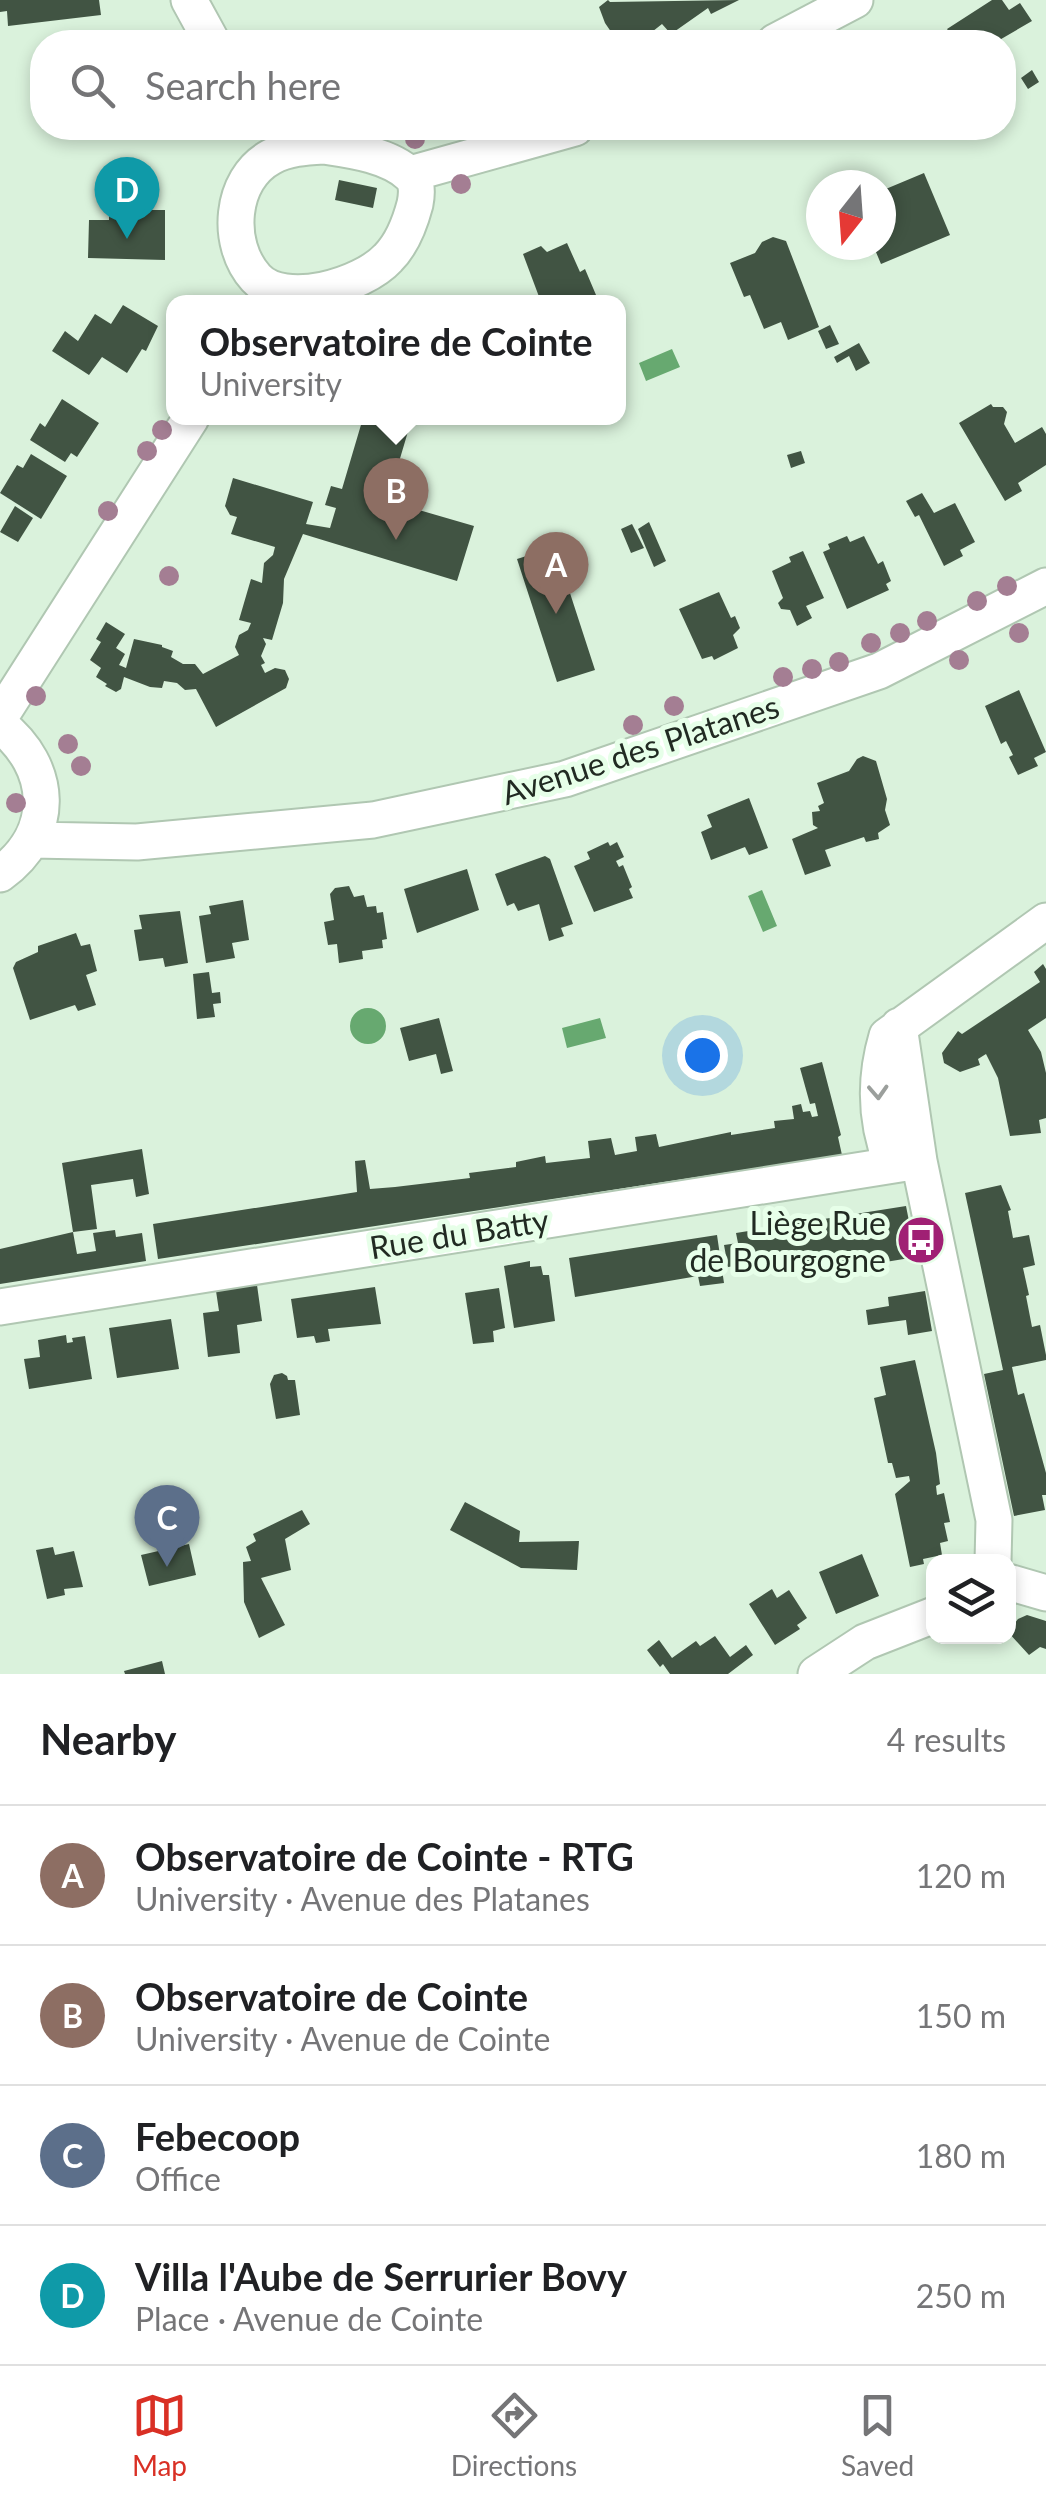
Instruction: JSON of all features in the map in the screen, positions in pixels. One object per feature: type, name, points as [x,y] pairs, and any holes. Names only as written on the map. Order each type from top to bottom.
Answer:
[{"type":"street","points":[[189,0],[205,30]]},
{"type":"street","points":[[798,30],[855,0]]},
{"type":"street","points":[[271,295],[250,271],[241,253],[236,220],[250,175],[279,140]]},
{"type":"street","points":[[286,140],[378,158],[410,174],[416,184],[411,219],[386,261],[344,283],[290,295]]},
{"type":"street","points":[[410,174],[532,140]]},
{"type":"street","points":[[0,717],[187,425]]},
{"type":"street","name":"Avenue des Platanes","points":[[32,840],[138,842],[374,820],[565,779],[880,671],[1046,586]]},
{"type":"street","points":[[0,725],[18,739],[34,762],[41,788],[41,815],[32,840],[16,862],[0,874]]},
{"type":"street","points":[[993,1554],[994,1520],[905,1163],[882,1140],[876,1086],[886,1036],[1046,921]]},
{"type":"street","name":"Rue du Batty","points":[[0,1307],[905,1163]]},
{"type":"street","points":[[1016,1584],[1046,1592]]},
{"type":"street","points":[[816,1674],[865,1642],[926,1618]]},
{"type":"shaded area","points":[[672,349],[680,367],[646,381],[639,363]]},
{"type":"shaded area","points":[[762,890],[777,926],[763,932],[748,896]]},
{"type":"shaded area","points":[[368,1008],[381,1013],[386,1026],[381,1039],[368,1044],[355,1039],[350,1026],[355,1013]]},
{"type":"shaded area","points":[[600,1018],[606,1038],[567,1048],[562,1028]]},
{"type":"building","points":[[0,0],[99,0],[101,15],[8,26],[7,11],[0,12]]},
{"type":"building","points":[[608,0],[739,0],[711,14],[708,8],[677,30],[667,30],[662,24],[654,30],[610,30],[599,7]]},
{"type":"building","points":[[992,0],[1002,0],[1009,10],[1020,3],[1032,21],[1016,30],[947,29]]},
{"type":"building","points":[[1032,70],[1039,82],[1028,89],[1021,78]]},
{"type":"building","points":[[924,173],[950,235],[896,258],[896,185]]},
{"type":"building","points":[[339,180],[377,188],[373,208],[335,200]]},
{"type":"building","points":[[109,210],[165,210],[165,260],[88,258],[89,220],[109,220]]},
{"type":"building","points":[[773,237],[786,241],[819,327],[788,340],[781,322],[764,329],[750,295],[744,297],[730,263],[755,253],[762,242]]},
{"type":"building","points":[[567,243],[580,272],[585,269],[596,295],[538,295],[523,254],[541,246],[547,252]]},
{"type":"building","points":[[123,305],[158,326],[146,351],[142,349],[127,373],[102,357],[89,375],[52,351],[65,331],[78,341],[95,314],[111,324]]},
{"type":"building","points":[[830,325],[839,344],[826,349],[818,331]]},
{"type":"building","points":[[859,343],[870,363],[856,371],[849,356],[837,363],[834,357]]},
{"type":"building","points":[[62,399],[99,423],[77,457],[71,453],[65,462],[30,440],[40,423],[45,427]]},
{"type":"building","points":[[991,404],[1007,412],[1004,424],[1015,443],[1042,427],[1046,434],[1046,465],[1018,483],[1022,491],[1005,501],[959,423]]},
{"type":"building","points":[[361,425],[410,425],[396,472],[404,475],[397,497],[389,495],[388,501],[474,526],[457,581],[303,534],[284,579],[283,603],[272,640],[263,638],[266,644],[261,656],[265,673],[275,668],[285,670],[289,679],[286,688],[216,727],[196,689],[185,690],[177,683],[164,681],[162,688],[150,687],[124,677],[116,692],[96,677],[101,668],[90,660],[101,642],[96,639],[106,622],[125,634],[116,648],[125,654],[119,665],[126,668],[134,639],[162,645],[173,651],[171,657],[183,664],[195,664],[203,674],[239,655],[235,647],[239,635],[251,623],[239,620],[251,579],[262,583],[264,563],[275,547],[231,534],[237,517],[230,515],[225,506],[233,478],[313,502],[306,524],[330,528],[336,508],[325,505],[331,486],[342,489]]},
{"type":"building","points":[[801,451],[805,463],[791,468],[787,455]]},
{"type":"building","points":[[31,454],[67,476],[41,519],[0,493],[17,465],[23,468]]},
{"type":"building","points":[[922,493],[934,513],[955,503],[975,542],[960,550],[963,556],[944,566],[919,515],[915,517],[906,501]]},
{"type":"building","points":[[15,506],[33,518],[18,542],[0,532]]},
{"type":"building","points":[[649,522],[666,561],[654,567],[638,529]]},
{"type":"building","points":[[632,524],[644,548],[631,553],[621,529]]},
{"type":"building","points":[[847,536],[850,542],[864,536],[878,564],[883,561],[891,581],[886,584],[889,590],[847,609],[823,552],[830,549],[828,544]]},
{"type":"building","points":[[555,547],[595,670],[557,682],[517,559]]},
{"type":"building","points":[[803,551],[824,598],[806,606],[812,618],[797,626],[790,610],[781,609],[778,603],[783,598],[772,571]]},
{"type":"building","points":[[719,592],[740,628],[733,635],[738,648],[714,660],[712,656],[702,659],[679,609]]},
{"type":"building","points":[[1019,690],[1046,752],[1034,758],[1038,766],[1018,775],[1009,757],[1013,755],[1006,741],[1001,744],[985,706]]},
{"type":"building","points":[[863,756],[876,761],[890,825],[878,833],[879,839],[866,842],[864,837],[825,850],[831,866],[805,875],[792,839],[818,828],[813,825],[812,812],[820,811],[818,806],[824,803],[817,783],[849,771]]},
{"type":"building","points":[[749,798],[768,848],[749,855],[745,847],[711,860],[701,832],[712,827],[707,815]]},
{"type":"building","points":[[608,842],[610,846],[617,842],[624,857],[616,861],[619,867],[623,865],[633,898],[594,912],[574,866],[590,859],[587,852]]},
{"type":"building","points":[[545,856],[550,859],[573,924],[561,928],[564,936],[549,941],[539,904],[518,911],[514,903],[507,906],[495,874]]},
{"type":"building","points":[[467,869],[479,910],[417,933],[404,889]]},
{"type":"building","points":[[349,886],[354,897],[364,895],[367,907],[376,906],[377,913],[383,912],[387,939],[382,940],[383,948],[362,951],[363,959],[339,963],[337,944],[328,945],[324,922],[334,920],[330,894],[335,888]]},
{"type":"building","points":[[243,900],[249,940],[232,943],[235,958],[206,963],[199,916],[211,914],[209,906]]},
{"type":"building","points":[[180,911],[188,963],[165,967],[163,958],[139,961],[134,930],[142,929],[139,915]]},
{"type":"building","points":[[76,933],[81,946],[90,944],[97,971],[86,975],[96,1005],[78,1011],[75,1005],[30,1020],[13,968],[16,962],[38,952],[38,946]]},
{"type":"building","points":[[1043,964],[1046,1018],[1028,1030],[1041,1052],[1046,1073],[1046,1118],[1039,1120],[1041,1133],[1010,1136],[998,1078],[986,1054],[978,1059],[980,1065],[960,1072],[944,1063],[942,1053],[958,1031],[962,1034],[1040,982],[1034,972]]},
{"type":"building","points":[[209,972],[212,993],[220,992],[221,1003],[213,1004],[215,1017],[197,1019],[193,974]]},
{"type":"building","points":[[439,1018],[453,1071],[441,1074],[436,1054],[409,1061],[400,1028]]},
{"type":"building","points":[[822,1062],[841,1135],[838,1137],[842,1155],[158,1259],[153,1224],[357,1192],[355,1161],[365,1160],[370,1189],[395,1187],[470,1178],[469,1173],[516,1167],[516,1162],[545,1156],[546,1163],[590,1158],[588,1141],[611,1138],[615,1155],[637,1151],[635,1137],[656,1134],[659,1147],[731,1132],[775,1128],[774,1121],[794,1119],[792,1106],[801,1104],[803,1112],[818,1116],[815,1103],[810,1104],[800,1068]]},
{"type":"building","points":[[142,1149],[149,1194],[136,1197],[133,1179],[91,1185],[97,1229],[73,1232],[62,1163]]},
{"type":"building","points":[[1001,1185],[1011,1210],[1008,1211],[1013,1238],[1029,1235],[1035,1265],[1023,1268],[1029,1295],[1026,1296],[1032,1327],[1040,1325],[1046,1355],[1046,1360],[1012,1367],[1018,1395],[1024,1393],[1046,1473],[1046,1495],[1042,1495],[1045,1510],[1014,1516],[984,1374],[1003,1370],[965,1193]]},
{"type":"building","points":[[906,1206],[916,1257],[867,1265],[866,1251],[857,1252],[858,1263],[844,1265],[842,1258],[819,1261],[819,1270],[810,1272],[809,1263],[751,1272],[750,1264],[728,1267],[724,1245],[738,1243],[736,1233]]},
{"type":"building","points":[[115,1230],[116,1237],[142,1233],[146,1261],[0,1284],[0,1249],[73,1232],[77,1254],[96,1251],[93,1233]]},
{"type":"building","points":[[717,1235],[724,1283],[700,1286],[698,1276],[575,1297],[569,1258]]},
{"type":"building","points":[[530,1261],[530,1267],[541,1266],[543,1275],[549,1275],[555,1321],[514,1328],[504,1266]]},
{"type":"building","points":[[257,1285],[262,1321],[237,1325],[240,1353],[208,1357],[203,1313],[219,1311],[216,1291]]},
{"type":"building","points":[[375,1287],[381,1324],[328,1329],[330,1341],[316,1343],[314,1336],[297,1338],[291,1299]]},
{"type":"building","points":[[499,1288],[505,1328],[493,1331],[494,1342],[473,1344],[465,1293]]},
{"type":"building","points":[[925,1291],[932,1331],[908,1335],[906,1320],[868,1325],[866,1310],[889,1306],[888,1297]]},
{"type":"building","points":[[171,1319],[179,1369],[117,1378],[109,1328]]},
{"type":"building","points":[[66,1335],[67,1343],[85,1336],[92,1379],[29,1389],[24,1359],[40,1357],[38,1340]]},
{"type":"building","points":[[915,1360],[936,1453],[940,1484],[936,1486],[937,1495],[944,1493],[950,1522],[944,1523],[948,1541],[940,1543],[942,1554],[926,1554],[924,1564],[910,1567],[895,1494],[910,1481],[909,1476],[896,1478],[892,1463],[888,1463],[874,1398],[886,1395],[880,1367]]},
{"type":"building","points":[[282,1373],[288,1380],[295,1380],[300,1415],[276,1419],[270,1384],[274,1375]]},
{"type":"building","points":[[465,1502],[520,1531],[519,1542],[579,1541],[577,1570],[521,1568],[450,1530]]},
{"type":"building","points":[[302,1510],[310,1524],[285,1539],[291,1570],[261,1578],[285,1625],[259,1638],[244,1602],[243,1562],[251,1561],[246,1547],[256,1541],[253,1534]]},
{"type":"building","points":[[189,1544],[196,1575],[149,1586],[141,1555]]},
{"type":"building","points":[[53,1547],[55,1555],[74,1551],[83,1587],[64,1589],[65,1595],[47,1599],[36,1550]]},
{"type":"building","points":[[862,1554],[879,1596],[836,1614],[819,1572]]},
{"type":"building","points":[[772,1589],[777,1598],[789,1590],[807,1618],[797,1625],[800,1629],[775,1645],[749,1604]]},
{"type":"building","points":[[1027,1615],[1046,1621],[1046,1649],[1040,1647],[1029,1655],[1016,1641],[1018,1619]]},
{"type":"building","points":[[715,1636],[730,1657],[746,1645],[753,1655],[728,1674],[670,1674],[647,1650],[659,1640],[672,1658],[696,1641],[700,1646]]},
{"type":"building","points":[[162,1661],[165,1674],[124,1671]]},
{"type":"place","name":"Villa l'Aube de Serrurier Bovy","points":[[127,239]]},
{"type":"place","name":"Observatoire de Cointe","points":[[396,540]]},
{"type":"place","name":"Observatoire de Cointe - RTG","points":[[556,614]]},
{"type":"place","name":"Liège Rue de Bourgogne","points":[[921,1240]]},
{"type":"place","name":"Febecoop","points":[[167,1567]]}]
